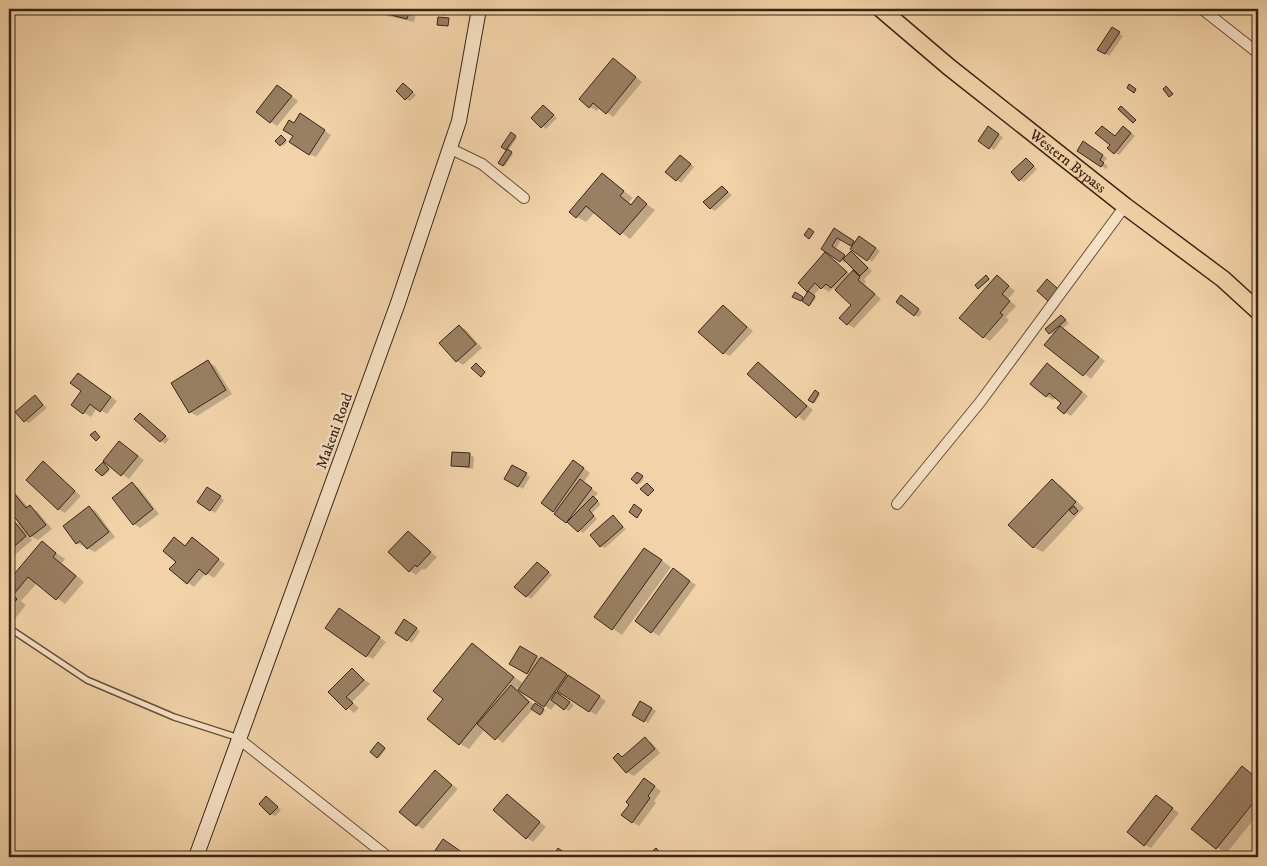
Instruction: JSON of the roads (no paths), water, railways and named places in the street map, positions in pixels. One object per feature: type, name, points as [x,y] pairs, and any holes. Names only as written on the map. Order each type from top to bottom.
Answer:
[{"type":"main road","name":"Makeni Road","points":[[196,857],[398,303],[450,148],[458,121],[479,9]]},
{"type":"main road","name":"Western Bypass","points":[[881,9],[948,67],[1125,206],[1223,279],[1258,311]]},
{"type":"street","points":[[1202,9],[1258,53]]},
{"type":"street","points":[[450,148],[482,164],[524,198]]},
{"type":"street","points":[[897,504],[980,401],[1125,206]]},
{"type":"street","points":[[239,739],[388,857]]},
{"type":"lane","points":[[9,628],[87,680],[174,717],[239,739]]}]
